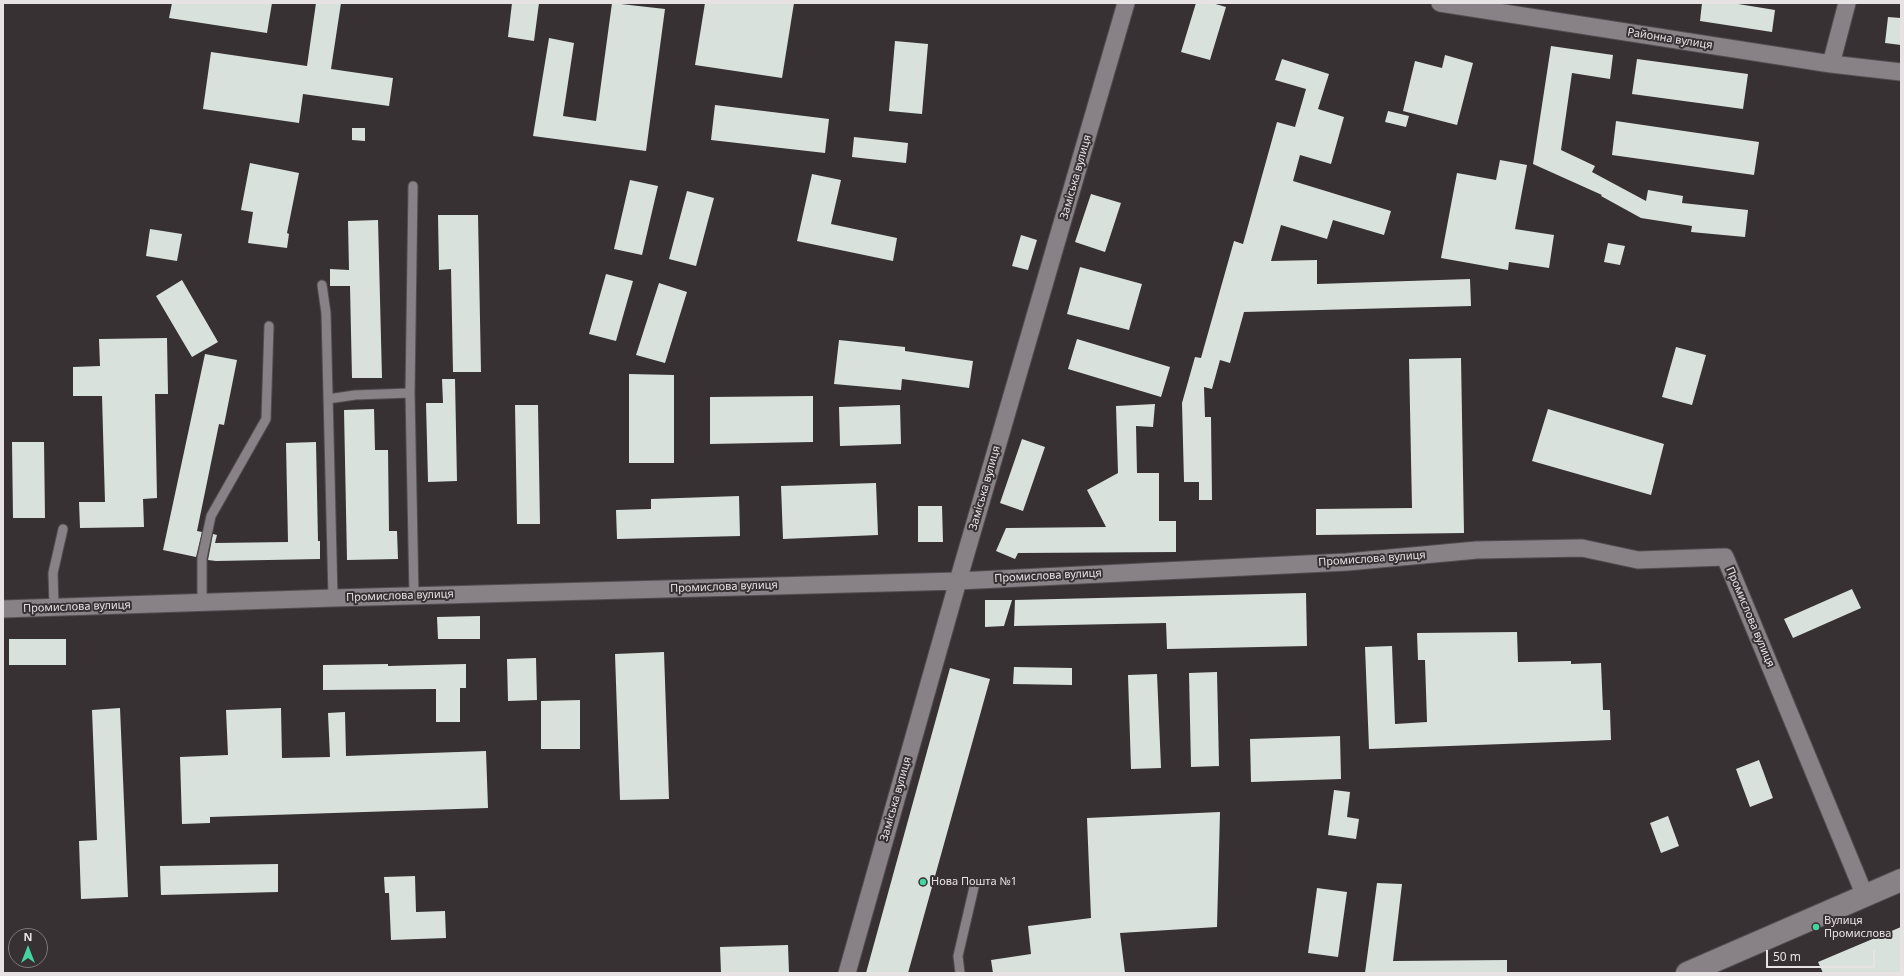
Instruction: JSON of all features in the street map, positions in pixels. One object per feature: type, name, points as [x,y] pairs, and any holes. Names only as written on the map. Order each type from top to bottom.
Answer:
[{"type":"street","name":"Заміська вулиця","points":[[847,973],[958,581],[1126,3]]},
{"type":"street","name":"Районна вулиця","points":[[1440,3],[1830,64],[1901,72]]},
{"type":"street","points":[[1830,64],[1847,3]]},
{"type":"street","name":"Промислова вулиця","points":[[3,609],[333,598],[958,581],[1347,562],[1476,550],[1582,548],[1638,560],[1725,557],[1865,896]]},
{"type":"street","points":[[1687,973],[1901,880]]},
{"type":"lane","points":[[413,186],[410,393],[414,596]]},
{"type":"lane","points":[[322,285],[326,312],[333,598]]},
{"type":"lane","points":[[202,602],[202,558],[211,516],[266,419],[269,326]]},
{"type":"lane","points":[[328,399],[355,395],[410,393]]},
{"type":"lane","points":[[54,607],[53,573],[63,529]]},
{"type":"lane","points":[[960,973],[958,956],[975,883]]},
{"type":"building","points":[[172,3],[272,3],[267,33],[169,18]]},
{"type":"building","points":[[316,3],[341,3],[331,69],[393,78],[389,106],[303,94],[299,123],[203,109],[211,52],[307,66]]},
{"type":"building","points":[[512,3],[539,3],[534,41],[508,37]]},
{"type":"building","points":[[612,3],[665,9],[646,151],[533,136],[549,38],[574,43],[563,116],[596,121]]},
{"type":"building","points":[[705,3],[794,3],[782,78],[695,65]]},
{"type":"building","points":[[1196,3],[1212,3],[1226,7],[1210,60],[1181,52]]},
{"type":"building","points":[[1702,3],[1732,3],[1775,10],[1772,32],[1700,21]]},
{"type":"building","points":[[1888,17],[1901,18],[1901,45],[1885,43]]},
{"type":"building","points":[[895,41],[928,44],[922,114],[889,111]]},
{"type":"building","points":[[1551,46],[1613,55],[1610,79],[1572,73],[1561,150],[1595,166],[1592,172],[1646,201],[1648,190],[1683,196],[1682,203],[1748,210],[1745,237],[1691,232],[1692,226],[1641,218],[1601,196],[1602,195],[1533,164]]},
{"type":"building","points":[[1445,55],[1473,63],[1457,125],[1403,111],[1415,61],[1442,68]]},
{"type":"building","points":[[1282,59],[1329,74],[1318,109],[1344,117],[1331,164],[1300,155],[1293,181],[1391,211],[1384,235],[1333,220],[1327,239],[1281,225],[1271,261],[1317,260],[1317,284],[1470,279],[1471,306],[1244,312],[1230,363],[1220,360],[1212,389],[1204,387],[1205,417],[1211,417],[1212,500],[1199,500],[1199,482],[1184,482],[1182,403],[1195,357],[1201,358],[1234,241],[1243,244],[1277,122],[1295,127],[1306,89],[1275,80]]},
{"type":"building","points":[[1637,59],[1748,74],[1743,109],[1632,94]]},
{"type":"building","points":[[715,105],[829,119],[825,153],[711,140]]},
{"type":"building","points":[[1388,111],[1409,116],[1406,127],[1385,122]]},
{"type":"building","points":[[1616,121],[1759,142],[1754,175],[1612,155]]},
{"type":"building","points":[[352,128],[365,128],[365,141],[352,140]]},
{"type":"building","points":[[854,137],[908,143],[906,163],[852,157]]},
{"type":"building","points":[[1500,160],[1527,165],[1515,229],[1554,235],[1549,268],[1509,262],[1508,270],[1441,258],[1457,173],[1496,180]]},
{"type":"building","points":[[250,163],[299,173],[287,233],[289,234],[287,248],[248,243],[253,212],[241,210]]},
{"type":"building","points":[[812,174],[841,180],[831,224],[897,238],[893,261],[797,241]]},
{"type":"building","points":[[630,180],[658,186],[642,255],[614,249]]},
{"type":"building","points":[[687,191],[714,198],[696,266],[669,259]]},
{"type":"building","points":[[1091,194],[1121,203],[1105,252],[1075,242]]},
{"type":"building","points":[[438,215],[478,215],[481,372],[453,372],[451,269],[439,270]]},
{"type":"building","points":[[378,220],[382,378],[352,378],[350,286],[330,286],[330,269],[349,270],[348,221]]},
{"type":"building","points":[[150,229],[182,234],[177,261],[146,256]]},
{"type":"building","points":[[1021,235],[1037,240],[1028,270],[1012,266]]},
{"type":"building","points":[[1608,243],[1625,246],[1620,265],[1604,262]]},
{"type":"building","points":[[1080,267],[1142,284],[1129,330],[1067,314]]},
{"type":"building","points":[[606,274],[633,281],[616,341],[589,334]]},
{"type":"building","points":[[182,280],[218,342],[192,357],[156,296]]},
{"type":"building","points":[[659,283],[687,292],[665,363],[636,355]]},
{"type":"building","points":[[167,338],[168,394],[155,394],[157,498],[143,499],[144,527],[80,528],[79,502],[105,502],[102,396],[73,396],[73,367],[100,366],[99,339]]},
{"type":"building","points":[[1077,339],[1170,367],[1161,397],[1068,369]]},
{"type":"building","points":[[839,340],[905,347],[905,351],[973,361],[969,388],[902,379],[901,390],[834,384]]},
{"type":"building","points":[[1676,347],[1706,355],[1692,405],[1662,397]]},
{"type":"building","points":[[205,354],[237,360],[224,425],[219,424],[197,531],[202,532],[196,557],[163,550]]},
{"type":"building","points":[[1461,358],[1464,533],[1316,535],[1316,509],[1412,508],[1409,359]]},
{"type":"building","points":[[629,374],[674,375],[674,463],[629,463]]},
{"type":"building","points":[[442,379],[455,379],[457,481],[428,482],[426,403],[443,403]]},
{"type":"building","points":[[813,396],[813,442],[710,444],[710,397]]},
{"type":"building","points":[[1155,404],[1153,427],[1136,426],[1137,473],[1159,473],[1159,521],[1176,521],[1176,552],[1018,553],[1015,559],[996,551],[1006,528],[1106,527],[1087,490],[1118,473],[1116,406]]},
{"type":"building","points":[[515,405],[538,405],[540,524],[517,524]]},
{"type":"building","points":[[900,405],[901,444],[840,446],[839,407]]},
{"type":"building","points":[[374,409],[375,450],[388,450],[389,531],[397,531],[398,559],[347,560],[344,410]]},
{"type":"building","points":[[1548,409],[1664,444],[1651,495],[1532,461]]},
{"type":"building","points":[[1022,439],[1045,447],[1023,511],[1000,503]]},
{"type":"building","points":[[12,442],[44,442],[45,518],[13,518]]},
{"type":"building","points":[[316,442],[318,541],[320,541],[320,559],[208,560],[213,534],[217,535],[215,543],[288,542],[286,443]]},
{"type":"building","points":[[876,483],[878,535],[783,539],[781,486]]},
{"type":"building","points":[[739,496],[740,536],[617,539],[616,510],[651,509],[651,499]]},
{"type":"building","points":[[918,506],[942,506],[943,542],[918,542]]},
{"type":"building","points":[[1852,589],[1861,608],[1793,638],[1784,619]]},
{"type":"building","points":[[1306,593],[1307,646],[1167,649],[1166,623],[1014,626],[1015,600]]},
{"type":"building","points":[[985,600],[1012,600],[1004,626],[985,627]]},
{"type":"building","points":[[480,616],[480,639],[438,639],[437,617]]},
{"type":"building","points":[[1517,632],[1518,662],[1571,661],[1571,664],[1601,663],[1603,710],[1610,710],[1611,740],[1369,749],[1365,647],[1392,646],[1395,724],[1427,722],[1425,660],[1418,660],[1417,633]]},
{"type":"building","points":[[9,639],[66,639],[66,665],[9,665]]},
{"type":"building","points":[[664,652],[669,799],[620,800],[615,654]]},
{"type":"building","points":[[536,658],[537,700],[508,701],[507,659]]},
{"type":"building","points":[[388,664],[388,666],[466,664],[466,688],[460,688],[460,722],[436,722],[436,689],[323,690],[323,665]]},
{"type":"building","points":[[1014,667],[1072,668],[1072,685],[1013,684]]},
{"type":"building","points":[[950,668],[990,679],[908,973],[866,973]]},
{"type":"building","points":[[1217,672],[1219,766],[1191,767],[1189,673]]},
{"type":"building","points":[[1157,674],[1161,768],[1131,769],[1128,675]]},
{"type":"building","points":[[580,700],[580,749],[541,749],[541,701]]},
{"type":"building","points":[[120,708],[128,897],[81,899],[79,841],[97,840],[92,710]]},
{"type":"building","points":[[281,708],[282,758],[330,757],[328,713],[345,712],[346,756],[486,751],[488,808],[210,817],[210,823],[182,824],[180,757],[228,755],[226,710]]},
{"type":"building","points":[[1340,736],[1341,779],[1251,782],[1250,739]]},
{"type":"building","points":[[1759,760],[1773,798],[1750,807],[1736,769]]},
{"type":"building","points":[[1334,790],[1350,792],[1347,817],[1359,819],[1356,839],[1328,835]]},
{"type":"building","points":[[1220,812],[1217,927],[1120,933],[1125,973],[993,973],[991,960],[1031,954],[1028,926],[1091,918],[1087,818]]},
{"type":"building","points":[[1668,816],[1679,846],[1661,853],[1650,823]]},
{"type":"building","points":[[278,864],[278,892],[161,895],[160,866]]},
{"type":"building","points":[[415,876],[416,912],[445,911],[446,938],[391,940],[389,893],[385,893],[384,877]]},
{"type":"building","points":[[1377,883],[1402,884],[1393,961],[1507,960],[1507,973],[1365,973]]},
{"type":"building","points":[[1317,888],[1347,892],[1338,957],[1308,953]]},
{"type":"building","points":[[1901,927],[1901,973],[1823,973],[1818,962]]},
{"type":"building","points":[[788,945],[789,973],[721,973],[720,947]]},
{"type":"place","name":"Нова Пошта №1","points":[[923,882]]},
{"type":"place","name":"Вулиця Промислова","points":[[1816,927]]}]
